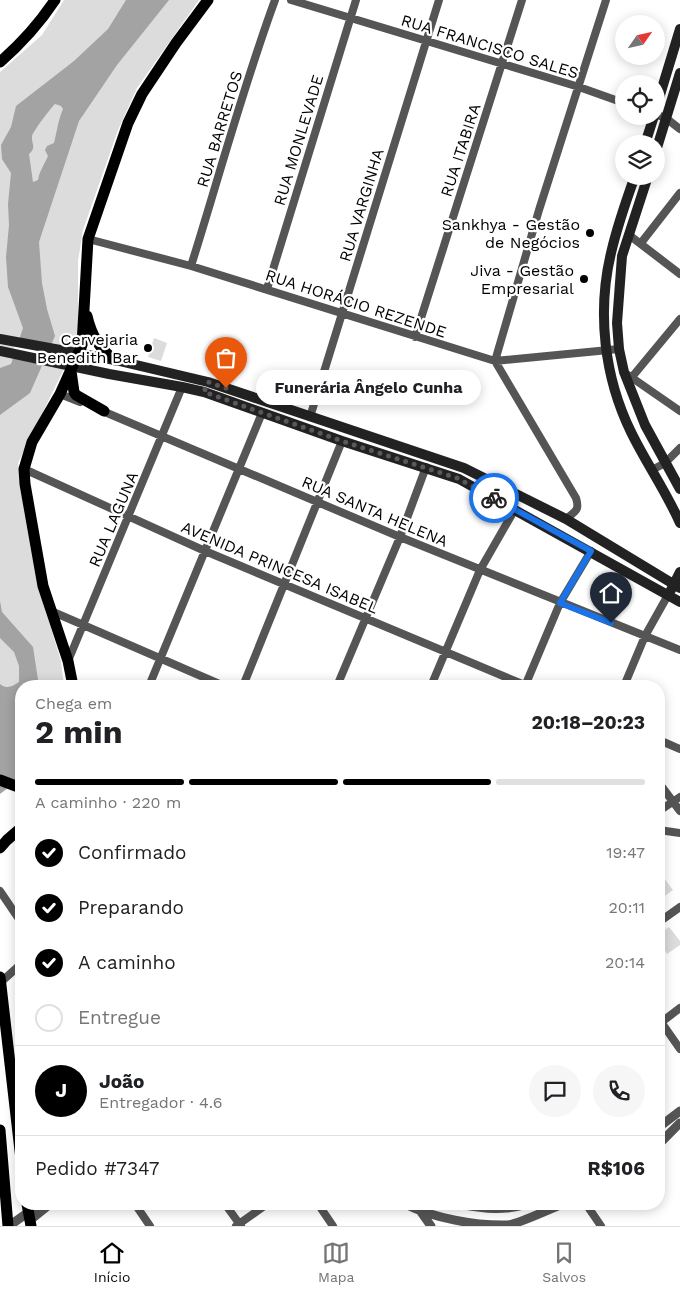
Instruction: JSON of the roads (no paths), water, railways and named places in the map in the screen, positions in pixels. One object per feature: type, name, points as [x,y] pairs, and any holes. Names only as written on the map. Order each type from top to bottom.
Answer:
[{"type":"main road","points":[[0,62],[21,44],[42,20],[55,0]]},
{"type":"main road","points":[[72,680],[68,661],[42,586],[24,469],[32,442],[60,394],[82,345],[88,239],[128,123],[142,94],[208,0]]},
{"type":"main road","points":[[665,78],[680,29]]},
{"type":"main road","points":[[662,135],[680,73]]},
{"type":"main road","points":[[632,185],[611,252],[607,275],[604,300],[606,350],[614,388],[630,430],[680,523]]},
{"type":"main road","points":[[645,185],[622,256],[618,289],[617,323],[619,349],[645,425],[680,489]]},
{"type":"main road","points":[[85,296],[90,329],[111,360]]},
{"type":"main road","points":[[0,340],[111,360],[208,382],[464,468],[566,519],[677,586]]},
{"type":"main road","points":[[0,351],[204,392],[342,441],[459,479],[680,602]]},
{"type":"main road","points":[[71,371],[76,395],[104,411]]},
{"type":"main road","points":[[204,392],[208,382]]},
{"type":"main road","points":[[398,458],[400,447]]},
{"type":"main road","points":[[459,479],[464,468]]},
{"type":"main road","points":[[668,595],[677,586],[680,572]]},
{"type":"main road","points":[[0,780],[15,786]]},
{"type":"main road","points":[[0,848],[15,833]]},
{"type":"main road","points":[[0,977],[15,1069]]},
{"type":"main road","points":[[0,1130],[6,1221]]},
{"type":"main road","points":[[28,1210],[30,1224]]},
{"type":"street","name":"RUA BARRETOS","points":[[191,266],[233,130],[242,94],[275,0]]},
{"type":"street","name":"RUA FRANCISCO SALES","points":[[291,0],[615,100]]},
{"type":"street","name":"RUA MONLEVADE","points":[[267,289],[356,0]]},
{"type":"street","name":"RUA VARGINHA","points":[[310,417],[439,0]]},
{"type":"street","name":"RUA ITABIRA","points":[[414,336],[522,0]]},
{"type":"street","points":[[566,519],[577,509],[576,498],[495,361],[539,210],[606,0]]},
{"type":"street","points":[[667,119],[680,129]]},
{"type":"street","points":[[641,243],[680,193]]},
{"type":"street","points":[[629,235],[680,274]]},
{"type":"street","name":"RUA HORÁCIO REZENDE","points":[[88,239],[191,266],[495,361],[619,349]]},
{"type":"street","points":[[680,319],[628,375],[680,411]]},
{"type":"street","name":"RUA LAGUNA","points":[[68,661],[182,387]]},
{"type":"street","name":"RUA SANTA HELENA","points":[[60,394],[400,537],[680,650]]},
{"type":"street","points":[[151,680],[262,413]]},
{"type":"street","points":[[245,680],[342,441]]},
{"type":"street","points":[[652,470],[665,464],[680,448]]},
{"type":"street","points":[[340,680],[367,619],[426,467]]},
{"type":"street","name":"AVENIDA PRINCESA ISABEL","points":[[24,469],[205,551],[285,583],[512,680]]},
{"type":"street","points":[[434,680],[480,570],[515,509]]},
{"type":"street","points":[[528,680],[560,603],[591,551]]},
{"type":"street","points":[[627,680],[646,636],[668,595]]},
{"type":"street","points":[[51,611],[210,680]]},
{"type":"street","points":[[665,743],[680,749]]},
{"type":"street","points":[[665,788],[677,799],[680,811]]},
{"type":"street","points":[[665,807],[677,799]]},
{"type":"street","points":[[665,831],[680,833]]},
{"type":"street","points":[[0,891],[15,913]]},
{"type":"street","points":[[665,917],[680,906]]},
{"type":"street","points":[[0,982],[15,969]]},
{"type":"street","points":[[665,1018],[680,1008]]},
{"type":"street","points":[[665,1029],[680,1050]]},
{"type":"street","points":[[665,1122],[680,1111]]},
{"type":"street","points":[[665,1138],[680,1123]]},
{"type":"street","points":[[6,1221],[28,1210]]},
{"type":"street","points":[[30,1224],[45,1210]]},
{"type":"street","points":[[139,1210],[150,1226]]},
{"type":"street","points":[[229,1210],[239,1225],[259,1210]]},
{"type":"street","points":[[322,1210],[333,1226]]},
{"type":"street","points":[[417,1210],[459,1224],[509,1226],[548,1210]]},
{"type":"street","points":[[459,1224],[460,1210]]},
{"type":"street","points":[[590,1210],[601,1226]]},
{"type":"street","points":[[421,1212],[430,1226]]},
{"type":"place","name":"Sankhya - Gestão de Negócios","points":[[590,233]]},
{"type":"place","name":"Jiva - Gestão Empresarial","points":[[584,279]]},
{"type":"place","name":"Cervejaria Benedith Bar","points":[[148,348]]},
{"type":"place","name":"Funerária Ângelo Cunha","points":[[226,388]]}]
